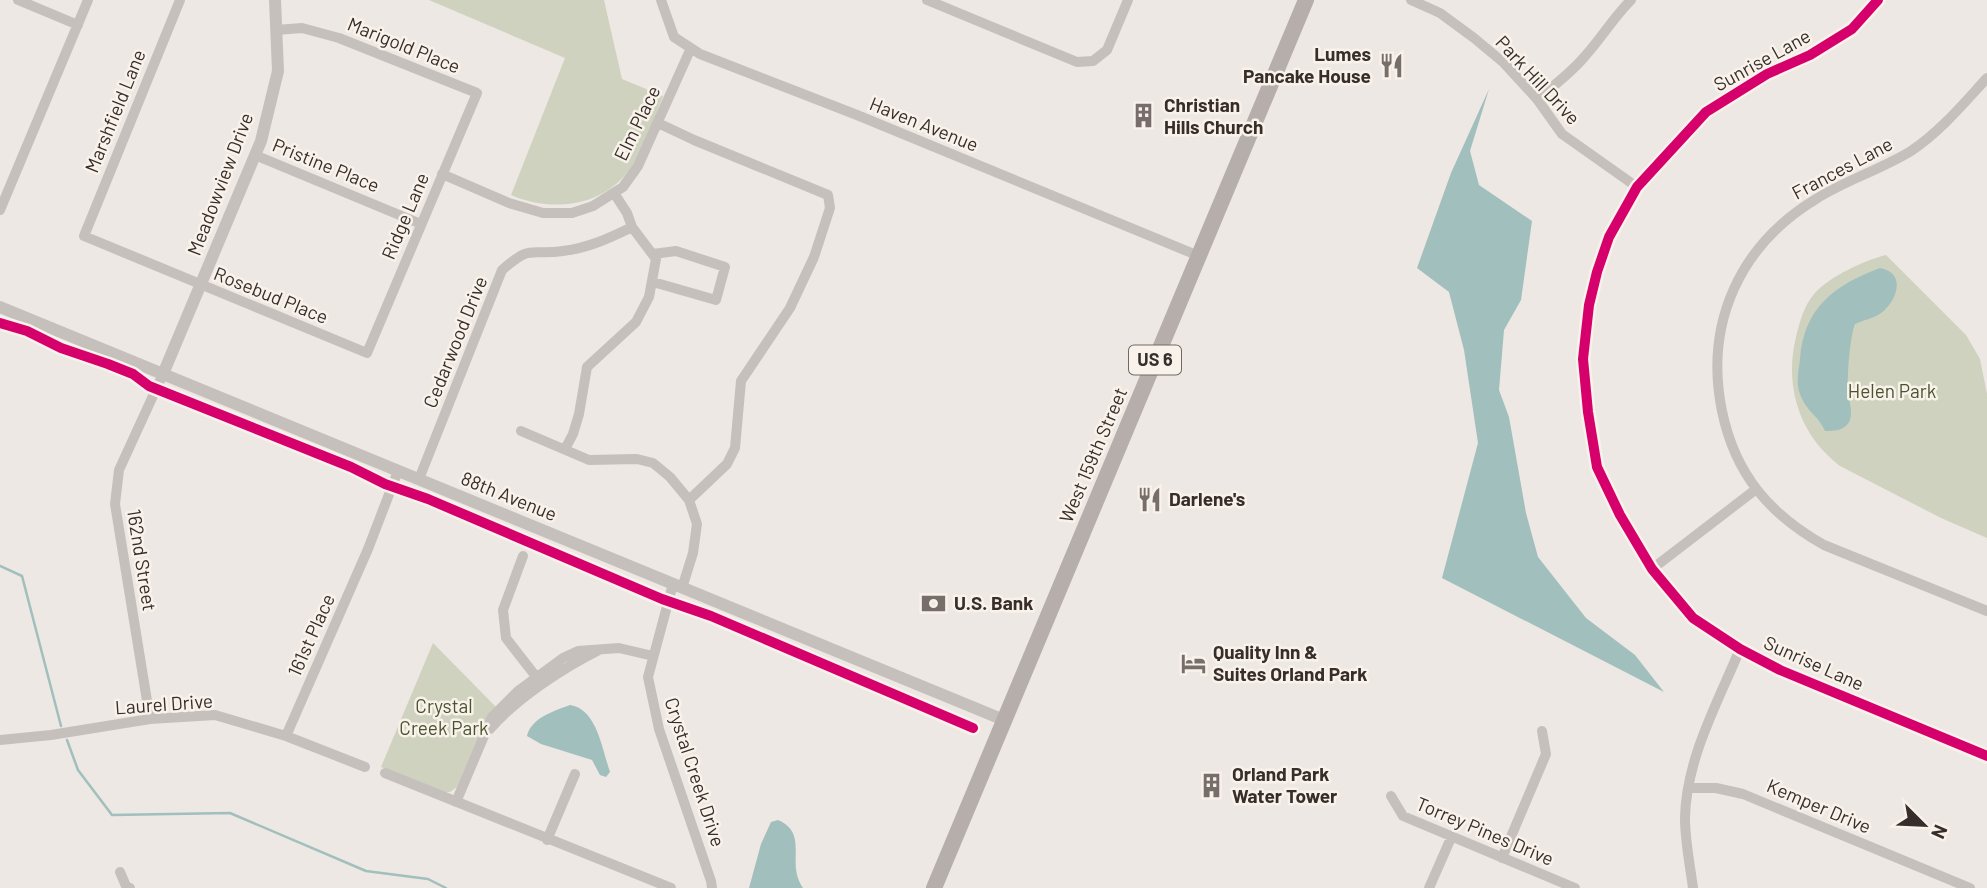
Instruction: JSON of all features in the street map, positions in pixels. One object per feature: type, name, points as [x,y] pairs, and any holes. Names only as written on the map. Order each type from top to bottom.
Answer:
[{"type":"main road","name":"West 159th Street","points":[[934,888],[1306,0]]},
{"type":"street","points":[[18,0],[78,25]]},
{"type":"street","points":[[0,210],[88,0]]},
{"type":"street","name":"Marshfield Lane","points":[[84,236],[180,0]]},
{"type":"street","name":"Meadowview Drive","points":[[163,374],[261,141],[278,71],[275,0]]},
{"type":"street","name":"Haven Avenue","points":[[661,0],[674,37],[700,54],[869,120],[1199,256]]},
{"type":"street","points":[[927,0],[1077,62],[1093,61],[1107,50],[1128,0]]},
{"type":"street","name":"Park Hill Drive","points":[[1411,0],[1440,13],[1474,38],[1504,63],[1537,99],[1562,134],[1637,187]]},
{"type":"street","points":[[1537,99],[1570,72],[1631,0]]},
{"type":"street","name":"Sunrise Lane","points":[[1878,0],[1852,29],[1810,55],[1767,74],[1706,112],[1637,187],[1609,237],[1589,305],[1583,359],[1588,412],[1597,467],[1619,515],[1652,569],[1693,618],[1740,649],[1780,670],[1987,756]]},
{"type":"street","name":"Marigold Place","points":[[276,30],[302,28],[339,38],[477,93]]},
{"type":"street","name":"Elm Place","points":[[442,174],[509,203],[544,213],[572,213],[593,206],[623,187],[638,166],[691,48]]},
{"type":"street","name":"Frances Lane","points":[[1987,78],[1952,117],[1913,149],[1873,172],[1818,197],[1787,219],[1753,253],[1728,303],[1717,348],[1717,387],[1728,440],[1755,490],[1801,532],[1824,545],[1987,611]]},
{"type":"street","name":"Ridge Lane","points":[[367,353],[477,93]]},
{"type":"street","points":[[521,431],[589,460],[637,459],[653,463],[670,477],[689,500],[727,464],[734,448],[741,381],[790,308],[814,257],[830,208],[828,195],[658,123]]},
{"type":"street","name":"Pristine Place","points":[[256,155],[421,224]]},
{"type":"street","points":[[565,449],[579,414],[587,367],[636,322],[649,297],[653,282],[656,259],[632,227],[627,213],[614,193]]},
{"type":"street","name":"Cedarwood Drive","points":[[419,479],[502,270],[520,254],[535,250],[562,252],[599,243],[632,227]]},
{"type":"street","name":"Rosebud Place","points":[[84,236],[367,353]]},
{"type":"street","points":[[653,254],[676,251],[724,267],[716,300],[653,282]]},
{"type":"street","name":"88th Avenue","points":[[0,307],[1004,720]]},
{"type":"street","name":"162nd Street","points":[[150,719],[115,504],[119,470],[163,374]]},
{"type":"street","name":"161st Place","points":[[286,736],[368,550],[398,471]]},
{"type":"street","points":[[1652,569],[1755,490]]},
{"type":"street","name":"Crystal Creek Drive","points":[[689,500],[697,524],[692,553],[653,656],[648,677],[659,729],[712,888]]},
{"type":"street","points":[[523,556],[503,610],[506,638],[540,682]]},
{"type":"street","points":[[456,802],[492,717],[505,703],[540,682],[578,650],[603,648],[637,651],[653,656]]},
{"type":"street","points":[[1693,888],[1685,817],[1689,788],[1698,749],[1740,649]]},
{"type":"street","name":"Laurel Drive","points":[[0,740],[51,735],[150,719],[215,715],[286,736],[365,767]]},
{"type":"street","points":[[1502,858],[1546,754],[1542,731]]},
{"type":"street","points":[[385,774],[671,888]]},
{"type":"street","points":[[547,840],[575,774]]},
{"type":"street","name":"Kemper Drive","points":[[1689,788],[1716,788],[1743,794],[1970,888]]},
{"type":"street","name":"Torrey Pines Drive","points":[[1391,796],[1403,816],[1575,888]]},
{"type":"street","points":[[1429,888],[1451,838]]},
{"type":"street","points":[[120,872],[126,886],[130,888]]},
{"type":"green space","points":[[429,0],[604,0],[622,79],[663,96],[641,149],[621,180],[593,198],[577,203],[544,204],[511,195],[565,58]]},
{"type":"green space","name":"Helen Park","points":[[1886,255],[1966,335],[1980,359],[1987,394],[1987,538],[1941,518],[1840,466],[1814,440],[1798,408],[1792,373],[1793,355],[1799,325],[1808,303],[1821,287],[1838,275]]},
{"type":"green space","name":"Crystal Creek Park","points":[[433,643],[496,707],[481,731],[457,787],[450,792],[443,792],[381,767]]},
{"type":"water","points":[[1489,89],[1470,151],[1479,185],[1532,221],[1521,300],[1504,330],[1499,390],[1509,417],[1526,513],[1538,557],[1586,618],[1635,655],[1664,692],[1442,578],[1478,443],[1464,350],[1449,292],[1417,268],[1451,173]]},
{"type":"water","points":[[1880,268],[1894,275],[1897,288],[1895,295],[1881,313],[1855,324],[1848,375],[1850,418],[1847,425],[1841,429],[1825,431],[1805,404],[1798,387],[1803,341],[1808,325],[1815,312],[1836,291]]},
{"type":"water","points":[[570,705],[587,714],[597,731],[610,772],[606,777],[600,775],[592,760],[541,744],[527,736],[538,720]]},
{"type":"water","points":[[778,820],[793,833],[796,869],[803,888],[749,888],[761,844],[771,822]]},
{"type":"waterway","points":[[0,566],[22,576],[61,726]]},
{"type":"waterway","points":[[67,740],[78,770],[112,815],[230,813],[366,871],[428,879],[446,888]]},
{"type":"cycle path","points":[[1878,0],[1852,29],[1810,55],[1767,74],[1706,112],[1637,187],[1609,237],[1589,305],[1583,359],[1588,412],[1597,467],[1620,515],[1652,569],[1693,618],[1740,649],[1780,670],[1987,756]]},
{"type":"cycle path","points":[[0,323],[27,331],[61,348],[133,374],[149,386],[351,467],[385,484],[428,499],[662,599],[711,616],[973,728]]},
{"type":"place","name":"Lumes Pancake House","points":[[1391,65]]},
{"type":"place","name":"Christian Hills Church","points":[[1144,116]]},
{"type":"place","name":"Darlene's","points":[[1149,499]]},
{"type":"place","name":"U.S. Bank","points":[[934,603]]},
{"type":"place","name":"Quality Inn & Suites Orland Park","points":[[1193,663]]},
{"type":"place","name":"Orland Park Water Tower","points":[[1212,785]]}]
